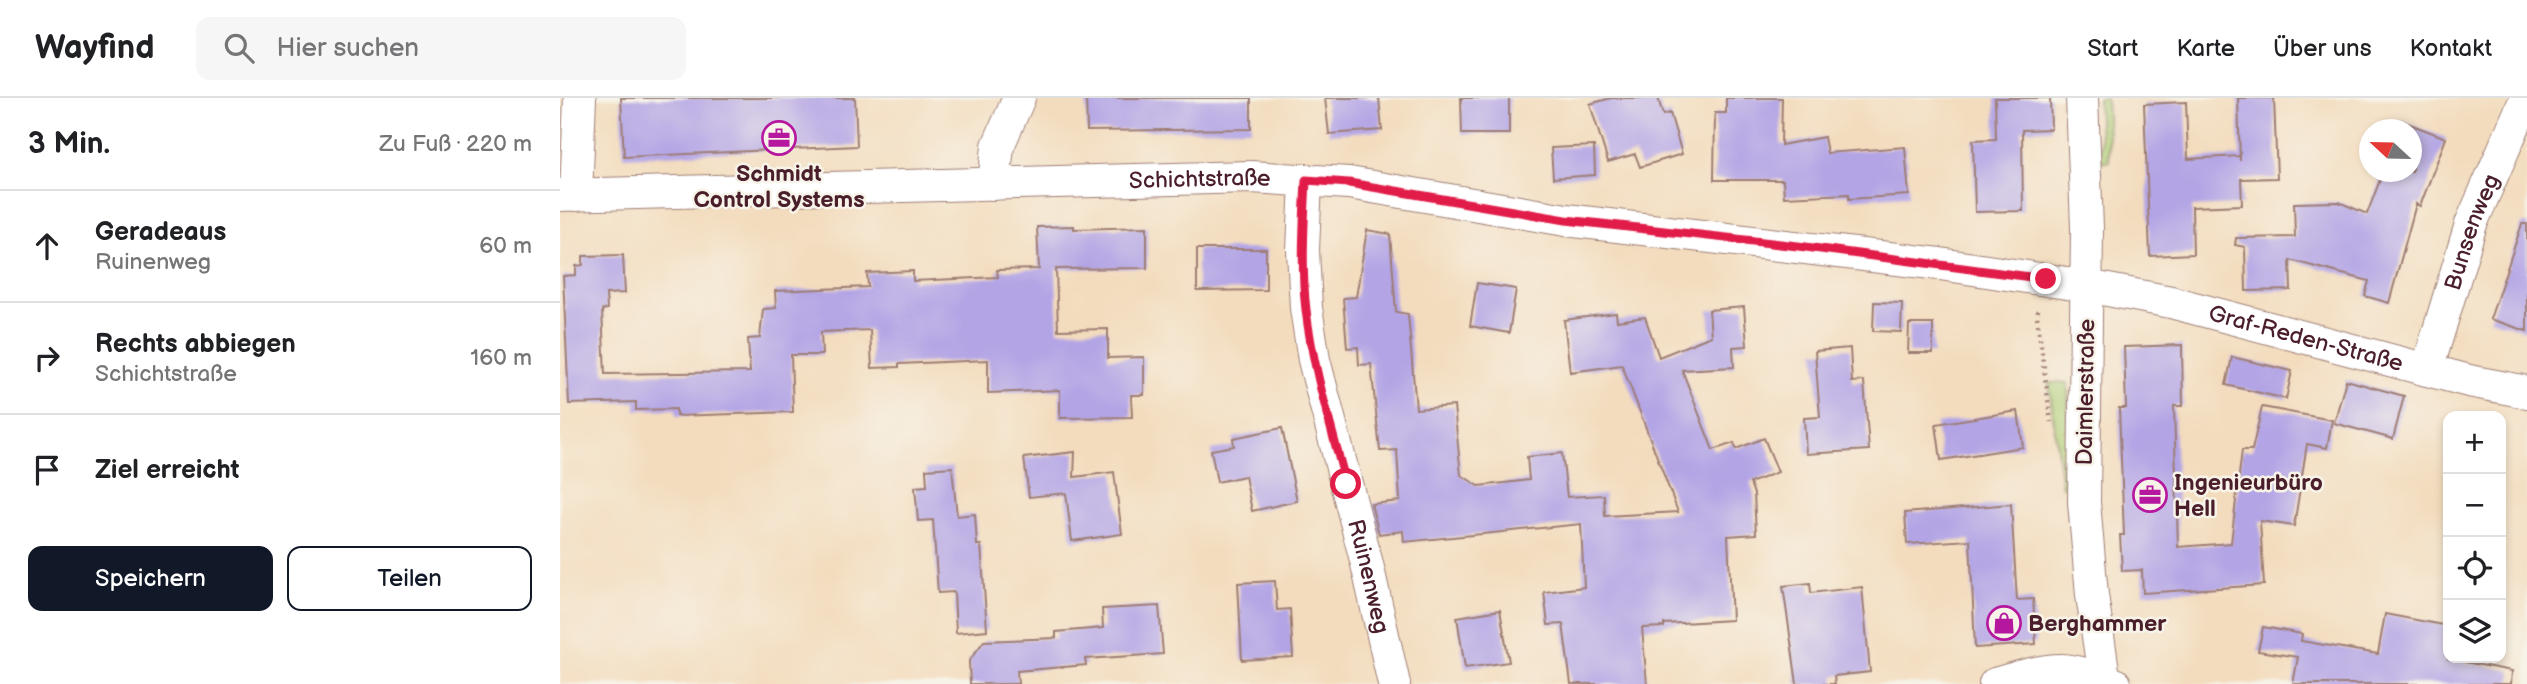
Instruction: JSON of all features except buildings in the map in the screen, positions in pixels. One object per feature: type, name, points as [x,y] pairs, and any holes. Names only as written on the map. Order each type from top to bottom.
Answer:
[{"type":"street","points":[[568,195],[580,98]]},
{"type":"street","points":[[994,184],[998,146],[1019,98]]},
{"type":"street","name":"Daimlerstraße","points":[[2082,98],[2087,286],[2084,502],[2092,595],[2108,683]]},
{"type":"street","name":"Bunsenweg","points":[[2427,370],[2471,224],[2526,98]]},
{"type":"street","name":"Schichtstraße","points":[[568,195],[1251,177],[1306,180],[1382,188],[1566,220],[1850,253],[2087,286]]},
{"type":"street","name":"Ruinenweg","points":[[1306,180],[1303,250],[1306,308],[1314,360],[1367,564],[1394,684]]},
{"type":"street","name":"Graf-Reden-Straße","points":[[2087,286],[2171,302],[2469,381],[2527,392]]},
{"type":"street","points":[[1995,684],[2031,674],[2060,670],[2081,673],[2108,683]]},
{"type":"path","points":[[2046,279],[2036,316],[2051,423]]},
{"type":"green space","points":[[2098,98],[2106,98],[2109,161],[2101,161]]},
{"type":"green space","points":[[2049,383],[2068,383],[2068,483],[2065,487],[2062,487]]},
{"type":"place","name":"Schmidt Control Systems","points":[[779,138]]},
{"type":"place","name":"Ingenieurbüro Hell","points":[[2150,495]]},
{"type":"place","name":"Berghammer","points":[[2004,623]]},
{"type":"route","points":[[1346,484],[1314,360],[1306,308],[1303,250],[1306,180],[1349,183],[1566,220],[1798,246],[2046,279]]}]
